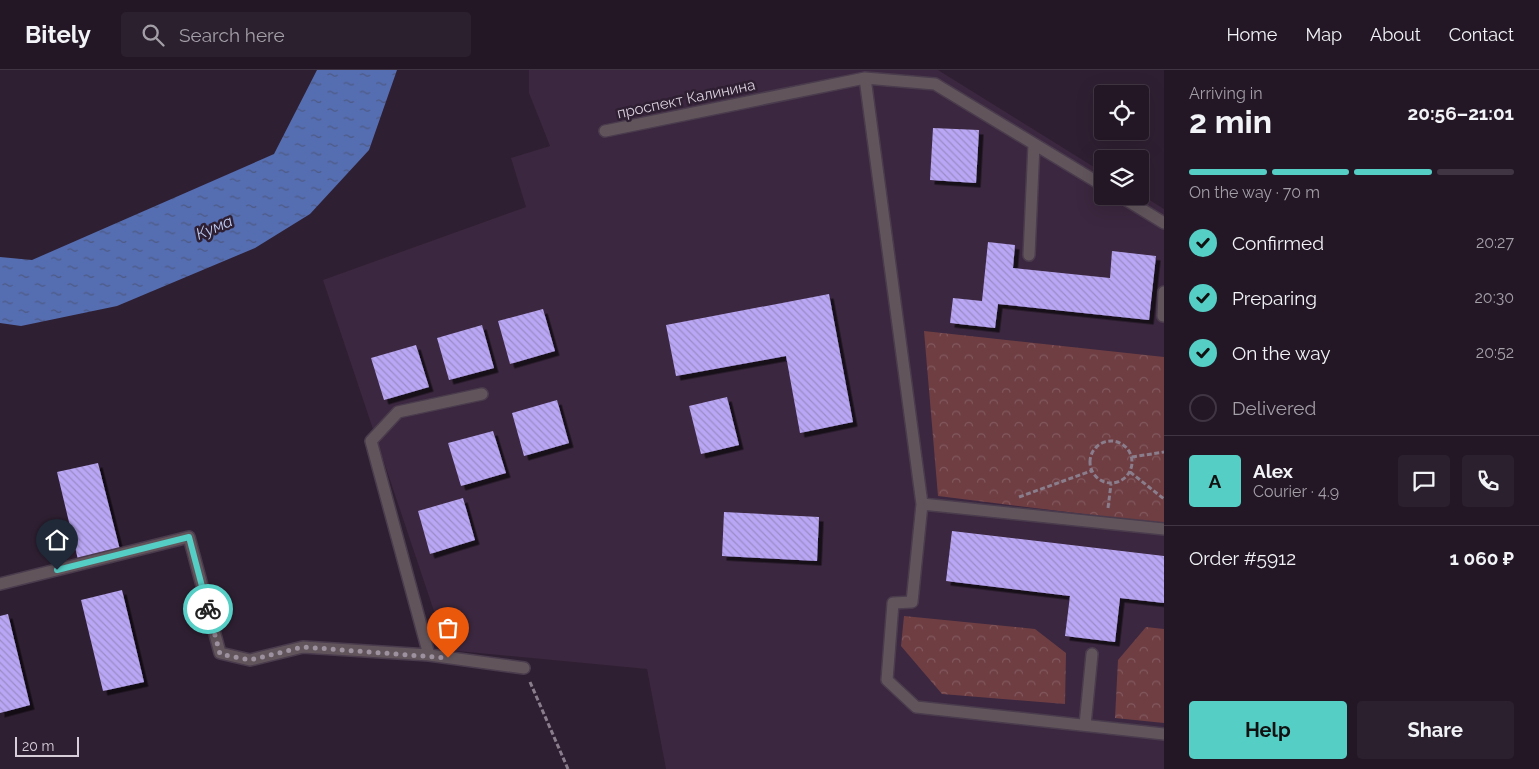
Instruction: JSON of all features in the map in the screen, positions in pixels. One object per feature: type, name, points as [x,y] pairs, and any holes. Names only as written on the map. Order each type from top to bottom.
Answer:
[{"type":"lane","name":"проспект Калинина","points":[[605,131],[865,78],[935,84],[1094,180]]},
{"type":"lane","points":[[865,78],[922,504],[912,602],[893,603],[888,680],[916,707],[1164,734]]},
{"type":"lane","points":[[1028,255],[1034,144]]},
{"type":"lane","points":[[1135,205],[1164,223]]},
{"type":"lane","points":[[1163,316],[1164,292]]},
{"type":"lane","points":[[429,655],[371,441],[398,412],[482,394]]},
{"type":"lane","points":[[922,504],[1164,529]]},
{"type":"lane","points":[[0,584],[189,537],[220,654],[250,660],[303,647],[429,655],[524,668]]},
{"type":"lane","points":[[1085,725],[1092,654]]},
{"type":"path","points":[[1112,440],[1121,443],[1128,449],[1132,457],[1130,472],[1125,478],[1111,484],[1096,478],[1091,471],[1089,463],[1090,455],[1095,448],[1102,442],[1112,440]]},
{"type":"path","points":[[1132,457],[1164,452]]},
{"type":"path","points":[[1018,497],[1091,471]]},
{"type":"path","points":[[1130,472],[1164,499]]},
{"type":"path","points":[[1106,523],[1111,484]]},
{"type":"path","points":[[524,668],[568,769]]},
{"type":"shaded area","points":[[529,70],[938,70],[1094,167],[1094,205],[1149,205],[1149,200],[1164,209],[1164,769],[666,769],[647,669],[447,650],[323,280],[526,207],[511,158],[550,146],[529,93]]},
{"type":"green space","points":[[924,331],[1164,357],[1164,524],[938,496]]},
{"type":"green space","points":[[904,616],[1035,629],[1066,653],[1065,704],[942,694],[901,646]]},
{"type":"green space","points":[[1146,627],[1164,629],[1164,723],[1115,718],[1118,660]]},
{"type":"water","name":"Кума","points":[[317,70],[397,70],[369,150],[310,214],[255,248],[117,306],[21,326],[0,323],[0,257],[32,260],[274,154]]},
{"type":"building","points":[[933,128],[979,130],[976,183],[930,180]]},
{"type":"building","points":[[988,242],[1015,245],[1013,268],[1110,278],[1112,251],[1156,256],[1149,320],[998,304],[995,328],[950,323],[953,298],[982,301]]},
{"type":"building","points":[[829,294],[853,422],[800,433],[786,356],[676,376],[666,325]]},
{"type":"building","points":[[543,309],[555,351],[510,364],[498,321]]},
{"type":"building","points":[[482,325],[494,368],[449,380],[437,338]]},
{"type":"building","points":[[416,345],[429,387],[384,400],[371,358]]},
{"type":"building","points":[[727,397],[739,445],[701,454],[689,406]]},
{"type":"building","points":[[557,400],[569,443],[524,456],[512,413]]},
{"type":"building","points":[[493,431],[506,473],[461,486],[448,443]]},
{"type":"building","points":[[98,463],[121,554],[79,564],[57,472]]},
{"type":"building","points":[[463,498],[475,540],[430,554],[418,511]]},
{"type":"building","points":[[724,512],[819,517],[817,561],[722,556]]},
{"type":"building","points":[[952,531],[1164,556],[1164,603],[1120,598],[1115,642],[1065,636],[1070,596],[946,581]]},
{"type":"building","points":[[122,590],[144,682],[103,691],[81,600]]},
{"type":"building","points":[[8,614],[30,705],[0,713],[0,616]]},
{"type":"way so far","points":[[208,609],[220,654],[250,660],[303,647],[429,655],[448,658]]},
{"type":"route","points":[[57,570],[189,537],[208,609]]}]
